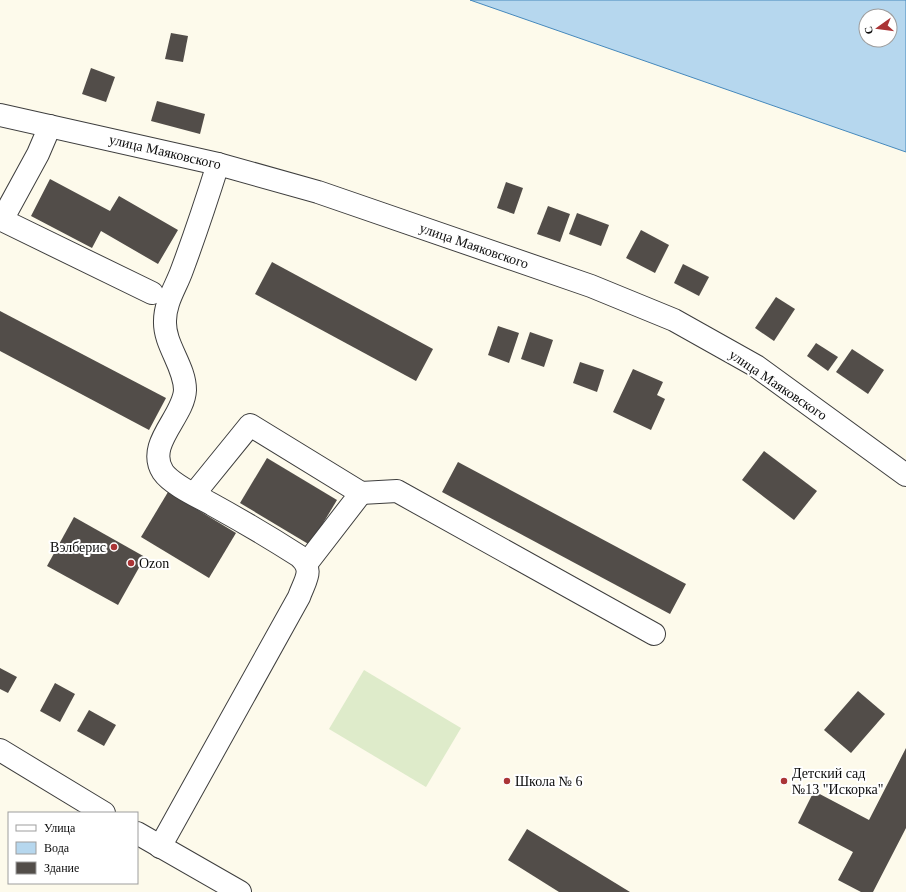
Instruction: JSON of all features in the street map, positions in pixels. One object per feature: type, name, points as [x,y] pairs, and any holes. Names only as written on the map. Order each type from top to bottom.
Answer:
[{"type":"street","name":"улица Маяковского","points":[[0,115],[218,164],[325,195],[591,286],[674,320],[756,366],[906,475]]},
{"type":"street","points":[[50,126],[38,154],[2,220],[152,292]]},
{"type":"street","points":[[160,847],[298,597],[309,572],[307,563],[299,556],[169,478],[163,472],[160,464],[158,454],[162,442],[169,426],[182,405],[185,390],[179,364],[167,334],[165,323],[166,308],[176,286],[196,231],[218,164]]},
{"type":"street","points":[[194,494],[250,425],[361,494],[397,491],[654,634]]},
{"type":"street","points":[[307,563],[361,494]]},
{"type":"street","points":[[0,750],[102,812]]},
{"type":"street","points":[[138,834],[240,892]]},
{"type":"green space","points":[[364,670],[461,728],[426,787],[329,729]]},
{"type":"water","points":[[470,0],[906,0],[906,152]]},
{"type":"building","points":[[171,33],[188,36],[183,62],[165,59]]},
{"type":"building","points":[[91,68],[115,77],[106,102],[82,94]]},
{"type":"building","points":[[157,101],[205,114],[200,134],[151,121]]},
{"type":"building","points":[[50,179],[110,211],[119,196],[178,230],[158,264],[101,231],[92,248],[31,216]]},
{"type":"building","points":[[506,182],[523,188],[514,214],[497,208]]},
{"type":"building","points":[[548,206],[570,214],[560,242],[537,234]]},
{"type":"building","points":[[577,213],[609,225],[601,246],[569,234]]},
{"type":"building","points":[[641,230],[669,245],[655,273],[626,258]]},
{"type":"building","points":[[272,262],[433,349],[416,381],[255,294]]},
{"type":"building","points":[[683,264],[709,277],[699,296],[674,283]]},
{"type":"building","points":[[776,297],[795,309],[774,341],[755,328]]},
{"type":"building","points":[[0,311],[166,398],[149,430],[0,351]]},
{"type":"building","points":[[498,326],[519,333],[509,363],[488,355]]},
{"type":"building","points":[[530,332],[553,340],[544,367],[521,359]]},
{"type":"building","points":[[816,343],[838,357],[828,371],[807,356]]},
{"type":"building","points":[[852,349],[884,370],[868,394],[836,372]]},
{"type":"building","points":[[580,362],[604,370],[597,392],[573,383]]},
{"type":"building","points":[[633,369],[663,382],[657,395],[665,399],[651,430],[613,412]]},
{"type":"building","points":[[764,451],[817,491],[794,520],[742,480]]},
{"type":"building","points":[[267,458],[337,500],[310,545],[240,503]]},
{"type":"building","points":[[458,462],[686,584],[670,614],[442,492]]},
{"type":"building","points":[[168,492],[236,533],[209,578],[141,537]]},
{"type":"building","points":[[74,517],[145,557],[118,605],[47,566]]},
{"type":"building","points":[[0,668],[17,677],[8,693],[0,689]]},
{"type":"building","points":[[55,683],[75,694],[60,722],[40,711]]},
{"type":"building","points":[[858,691],[885,714],[851,753],[824,730]]},
{"type":"building","points":[[89,710],[116,725],[104,746],[77,731]]},
{"type":"building","points":[[906,748],[906,828],[873,892],[861,892],[838,880],[853,852],[798,823],[814,791],[869,820]]},
{"type":"building","points":[[527,829],[630,892],[559,892],[508,860]]},
{"type":"place","name":"Вэлберис","points":[[114,547]]},
{"type":"place","name":"Ozon","points":[[131,563]]},
{"type":"place","name":"Школа № 6","points":[[507,781]]},
{"type":"place","name":"Детский сад №13 \"Искорка\"","points":[[784,781]]}]
